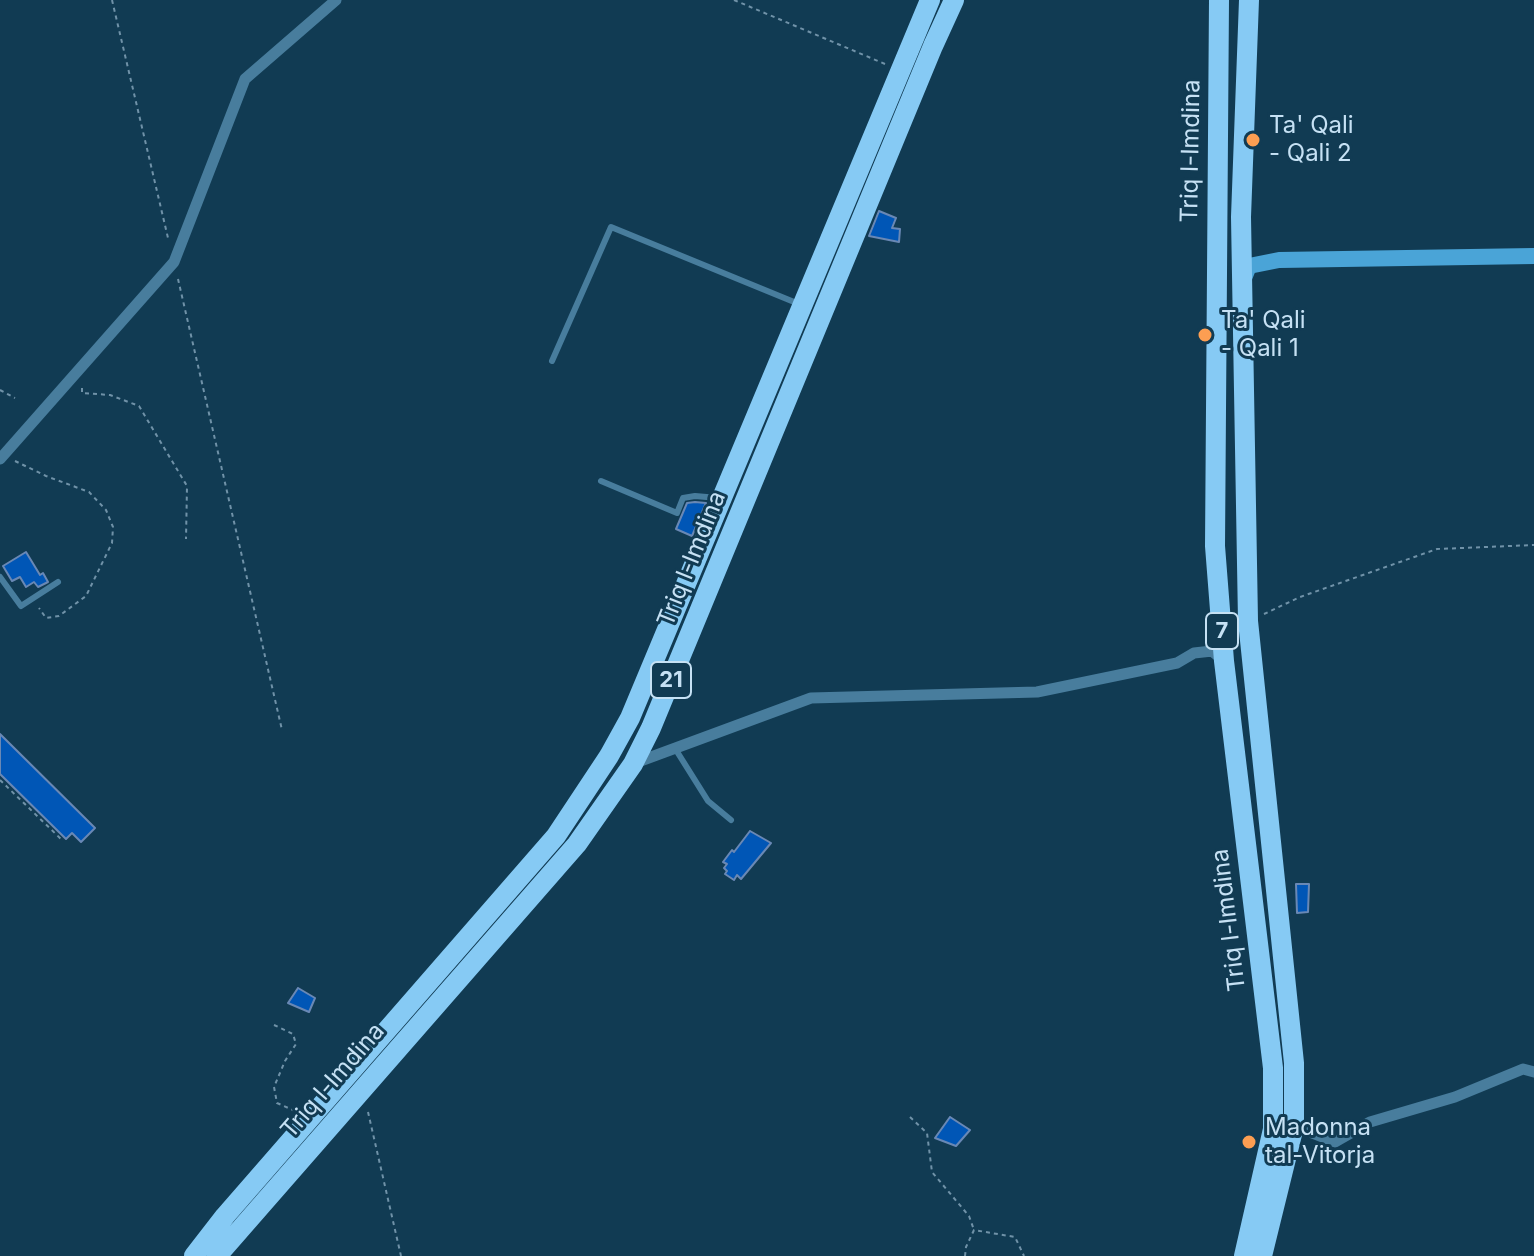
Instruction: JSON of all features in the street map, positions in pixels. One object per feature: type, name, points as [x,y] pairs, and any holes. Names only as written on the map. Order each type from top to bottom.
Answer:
[{"type":"highway","name":"Triq l-Imdina","points":[[194,1256],[225,1216],[556,836],[609,756],[630,718],[930,0]]},
{"type":"highway","name":"Triq l-Imdina","points":[[217,1256],[577,844],[633,764],[651,728],[954,0]]},
{"type":"highway","name":"Triq l-Imdina","points":[[1219,0],[1215,546],[1224,661],[1273,1068],[1273,1129],[1244,1256]]},
{"type":"highway","name":"Triq l-Imdina","points":[[1249,0],[1241,285],[1248,621],[1294,1063],[1294,1126],[1262,1256]]},
{"type":"main road","points":[[1242,236],[1252,249],[1279,260]]},
{"type":"main road","points":[[1241,285],[1249,266],[1279,260],[1534,256]]},
{"type":"street","points":[[2,457],[174,262],[245,79],[336,0]]},
{"type":"street","points":[[633,764],[811,698],[1037,692],[1177,663],[1194,653],[1212,651],[1224,661]]},
{"type":"street","points":[[1294,1126],[1335,1142],[1370,1122],[1455,1097],[1523,1069],[1534,1072]]},
{"type":"lane","points":[[552,361],[611,227],[802,306]]},
{"type":"lane","points":[[601,481],[677,513],[683,498],[721,499]]},
{"type":"lane","points":[[0,577],[21,606],[58,582]]},
{"type":"lane","points":[[676,750],[708,801],[731,820]]},
{"type":"path","points":[[112,0],[282,730]]},
{"type":"path","points":[[734,0],[901,71]]},
{"type":"path","points":[[82,367],[82,393],[110,395],[139,406],[187,486],[186,539]]},
{"type":"path","points":[[0,390],[15,398]]},
{"type":"path","points":[[2,457],[89,492],[106,510],[113,527],[112,543],[86,596],[59,616],[46,618],[33,599]]},
{"type":"path","points":[[1248,621],[1300,597],[1437,549],[1534,545]]},
{"type":"path","points":[[0,780],[63,841]]},
{"type":"path","points":[[274,1025],[293,1034],[296,1044],[274,1087],[277,1103],[310,1118]]},
{"type":"path","points":[[361,1088],[401,1256]]},
{"type":"path","points":[[910,1117],[927,1133],[932,1172],[969,1216],[974,1230],[965,1256]]},
{"type":"path","points":[[974,1230],[1015,1237],[1024,1256]]},
{"type":"building","points":[[879,211],[896,218],[892,228],[900,229],[899,242],[869,236]]},
{"type":"building","points":[[687,503],[706,503],[692,536],[676,529]]},
{"type":"building","points":[[26,552],[48,582],[38,587],[34,582],[26,587],[20,577],[12,581],[3,566]]},
{"type":"building","points":[[0,734],[95,828],[81,842],[72,833],[66,839],[0,774]]},
{"type":"building","points":[[750,831],[771,843],[741,879],[737,875],[734,880],[725,874],[727,864],[723,862]]},
{"type":"building","points":[[1296,884],[1309,884],[1308,912],[1297,913]]},
{"type":"building","points":[[298,988],[315,998],[309,1012],[288,1003]]},
{"type":"building","points":[[950,1117],[970,1130],[956,1146],[935,1138]]},
{"type":"place","name":"Ta' Qali - Qali 2","points":[[1253,140]]},
{"type":"place","name":"Ta' Qali - Qali 1","points":[[1205,335]]},
{"type":"place","name":"Madonna tal-Vitorja","points":[[1249,1142]]}]
